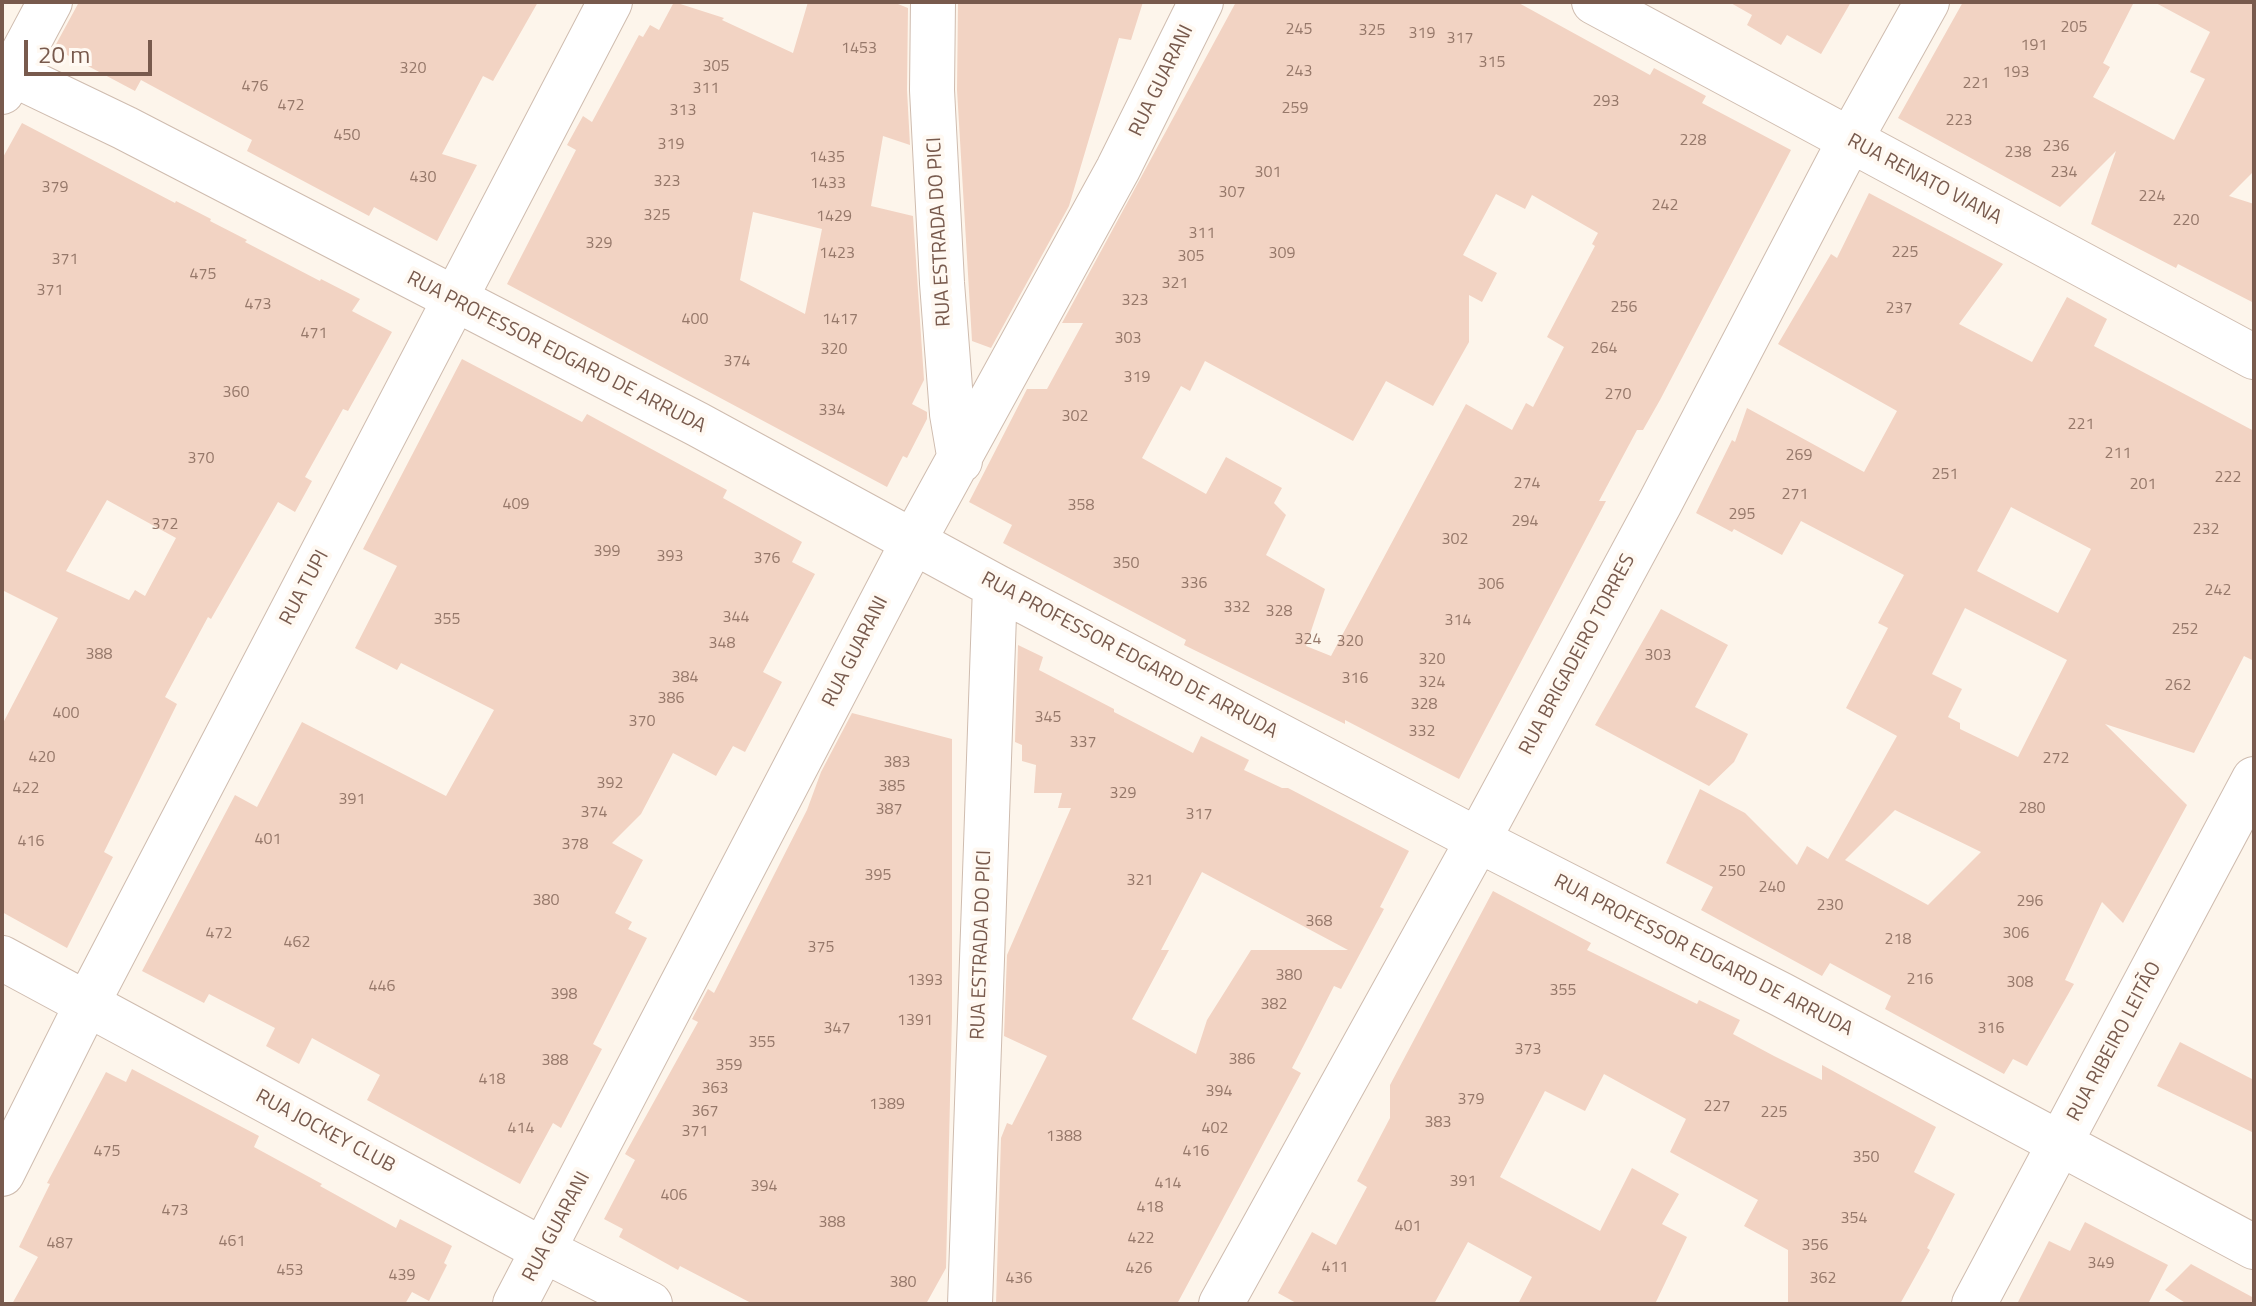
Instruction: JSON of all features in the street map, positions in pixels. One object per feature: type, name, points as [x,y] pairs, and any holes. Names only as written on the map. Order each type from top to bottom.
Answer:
[{"type":"street","points":[[5,78],[50,2]]},
{"type":"street","name":"RUA TUPI","points":[[2,1174],[87,1004],[610,2]]},
{"type":"street","name":"RUA ESTRADA DO PICI","points":[[933,2],[932,90],[942,283],[952,414],[960,461]]},
{"type":"street","name":"RUA GUARANI","points":[[515,1304],[913,542],[1118,169],[1201,2]]},
{"type":"street","name":"RUA RENATO VIANA","points":[[1594,2],[2254,357]]},
{"type":"street","name":"RUA BRIGADEIRO TORRES","points":[[1221,1304],[1478,840],[1660,503],[1850,140],[1927,2]]},
{"type":"street","name":"RUA PROFESSOR EDGARD DE ARRUDA","points":[[5,78],[125,128],[697,424],[995,586],[1478,840],[1782,995],[2254,1247]]},
{"type":"street","name":"RUA ESTRADA DO PICI","points":[[970,1304],[995,586]]},
{"type":"street","name":"RUA RIBEIRO LEITÃO","points":[[1974,1304],[2254,779]]},
{"type":"street","name":"RUA JOCKEY CLUB","points":[[2,958],[545,1251],[650,1304]]},
{"type":"building","points":[[79,2],[538,2],[493,81],[483,76],[442,154],[477,165],[437,241],[374,207],[369,216],[247,151],[252,140],[141,80],[135,91],[54,48]]},
{"type":"building","points":[[674,2],[724,18],[722,20],[793,53],[808,2],[893,2],[908,8],[910,145],[883,136],[871,206],[913,216],[924,380],[912,404],[927,412],[927,419],[907,458],[903,456],[887,487],[507,284],[576,150],[567,145],[583,116],[592,122],[639,35],[643,37],[650,25],[659,30]],"holes":[[[753,212],[822,229],[805,314],[740,280]]]},
{"type":"building","points":[[958,2],[1143,2],[1131,40],[1119,38],[1069,206],[991,348],[972,341],[957,90]]},
{"type":"building","points":[[1236,2],[1517,2],[1650,75],[1654,68],[1706,96],[1702,103],[1791,150],[1660,400],[1643,430],[1637,430],[1599,501],[1606,501],[1459,779],[1345,720],[1345,724],[1184,645],[1186,640],[1003,543],[1012,525],[969,502],[1027,389],[1047,389],[1083,323],[1062,323]],"holes":[[[1496,194],[1525,209],[1532,195],[1598,233],[1592,244],[1595,246],[1547,337],[1564,347],[1533,407],[1526,403],[1512,430],[1466,404],[1331,656],[1306,646],[1325,589],[1266,555],[1286,515],[1274,503],[1282,488],[1226,457],[1206,494],[1142,458],[1181,386],[1190,391],[1205,361],[1353,441],[1386,381],[1433,406],[1469,342],[1469,295],[1482,302],[1497,273],[1463,255]]]},
{"type":"building","points":[[1729,2],[1851,2],[1821,54],[1787,35],[1781,45],[1747,25],[1752,15]]},
{"type":"building","points":[[1963,2],[2134,2],[2103,63],[2110,67],[2093,97],[2174,140],[2205,79],[2190,72],[2210,32],[2154,2],[2254,2],[2254,171],[2229,196],[2254,204],[2254,303],[2178,264],[2176,268],[2091,224],[2116,151],[2060,207],[1898,118]]},
{"type":"building","points":[[22,123],[211,219],[247,240],[245,242],[360,299],[352,311],[392,332],[348,411],[343,409],[305,477],[312,481],[295,512],[278,502],[211,619],[208,617],[165,697],[177,704],[104,852],[113,857],[67,948],[2,912],[2,725],[58,618],[2,590],[2,159]],"holes":[[[107,500],[176,538],[145,596],[135,590],[129,600],[66,571]]]},
{"type":"building","points":[[1869,193],[2003,264],[1959,324],[2032,362],[2067,297],[2107,319],[2094,346],[2254,431],[2254,661],[2244,656],[2194,753],[2105,724],[2187,805],[2123,923],[2102,902],[2065,980],[2074,984],[2027,1066],[2013,1059],[2004,1074],[1885,1009],[1891,996],[1830,963],[1822,976],[1701,910],[1713,887],[1666,863],[1700,789],[1745,813],[1797,865],[1807,846],[1828,859],[1897,736],[1846,708],[1888,628],[1878,623],[1904,575],[1801,521],[1782,555],[1696,513],[1732,440],[1735,442],[1747,408],[1864,472],[1897,411],[1778,344],[1831,254],[1837,258]],"holes":[[[2011,507],[2091,549],[2058,613],[1977,571]],[[1965,608],[2067,660],[2018,757],[1960,729],[1960,723],[1948,717],[1962,689],[1932,674]],[[1895,810],[1981,852],[1928,905],[1845,860]]]},
{"type":"building","points":[[462,359],[582,422],[587,414],[727,490],[723,498],[802,542],[792,562],[815,574],[763,672],[782,682],[745,752],[733,746],[716,776],[673,753],[641,814],[612,843],[643,860],[615,913],[632,922],[628,929],[647,938],[593,1044],[602,1049],[561,1128],[553,1123],[520,1184],[367,1100],[380,1075],[312,1038],[299,1064],[266,1046],[275,1028],[209,994],[204,1003],[142,971],[235,795],[257,807],[302,722],[446,796],[494,710],[401,663],[397,670],[355,648],[397,566],[363,549]]},
{"type":"building","points":[[1661,609],[1728,645],[1695,707],[1748,734],[1734,762],[1709,786],[1595,725]]},
{"type":"building","points":[[1018,645],[1043,657],[1039,670],[1114,709],[1114,712],[1193,753],[1201,736],[1249,760],[1244,770],[1288,788],[1409,851],[1380,907],[1384,909],[1341,989],[1334,986],[1292,1068],[1301,1073],[1177,1304],[996,1304],[1001,1138],[1007,1123],[1012,1125],[1047,1056],[1004,1036],[1007,955],[1071,808],[1058,808],[1062,793],[1034,793],[1036,765],[1022,761],[1022,745],[1015,742]],"holes":[[[1202,872],[1348,950],[1251,950],[1207,1020],[1196,1054],[1132,1019],[1169,950],[1161,950]]]},
{"type":"building","points":[[852,713],[952,739],[952,1016],[946,1268],[926,1304],[753,1304],[680,1266],[678,1270],[619,1237],[623,1229],[604,1219],[635,1160],[625,1154],[698,1022],[692,1019],[708,989],[714,993],[807,810],[821,772]]},
{"type":"building","points":[[1493,891],[1591,943],[1587,950],[1697,1004],[1699,1000],[1740,1020],[1733,1034],[1774,1056],[1822,1080],[1822,1065],[1936,1127],[1914,1172],[1955,1194],[1927,1248],[1930,1250],[1900,1304],[1788,1304],[1788,1250],[1744,1226],[1758,1200],[1670,1152],[1686,1119],[1604,1074],[1585,1111],[1545,1091],[1500,1177],[1600,1231],[1632,1168],[1679,1194],[1662,1224],[1687,1237],[1655,1304],[1518,1304],[1532,1277],[1468,1242],[1434,1304],[1298,1304],[1278,1293],[1312,1232],[1336,1245],[1367,1187],[1357,1181],[1390,1118],[1390,1085]]},
{"type":"building","points":[[2180,1042],[2254,1080],[2254,1133],[2157,1086]]},
{"type":"building","points":[[132,1069],[259,1136],[254,1147],[322,1184],[320,1186],[396,1228],[400,1219],[452,1246],[444,1263],[447,1265],[429,1301],[412,1292],[405,1304],[12,1304],[38,1257],[19,1247],[50,1184],[47,1183],[106,1072],[126,1082]]},
{"type":"building","points":[[2085,1222],[2168,1265],[2148,1304],[2017,1304],[2049,1241],[2070,1251]]},
{"type":"building","points":[[2191,1264],[2254,1298],[2254,1304],[2187,1304],[2165,1290]]}]
